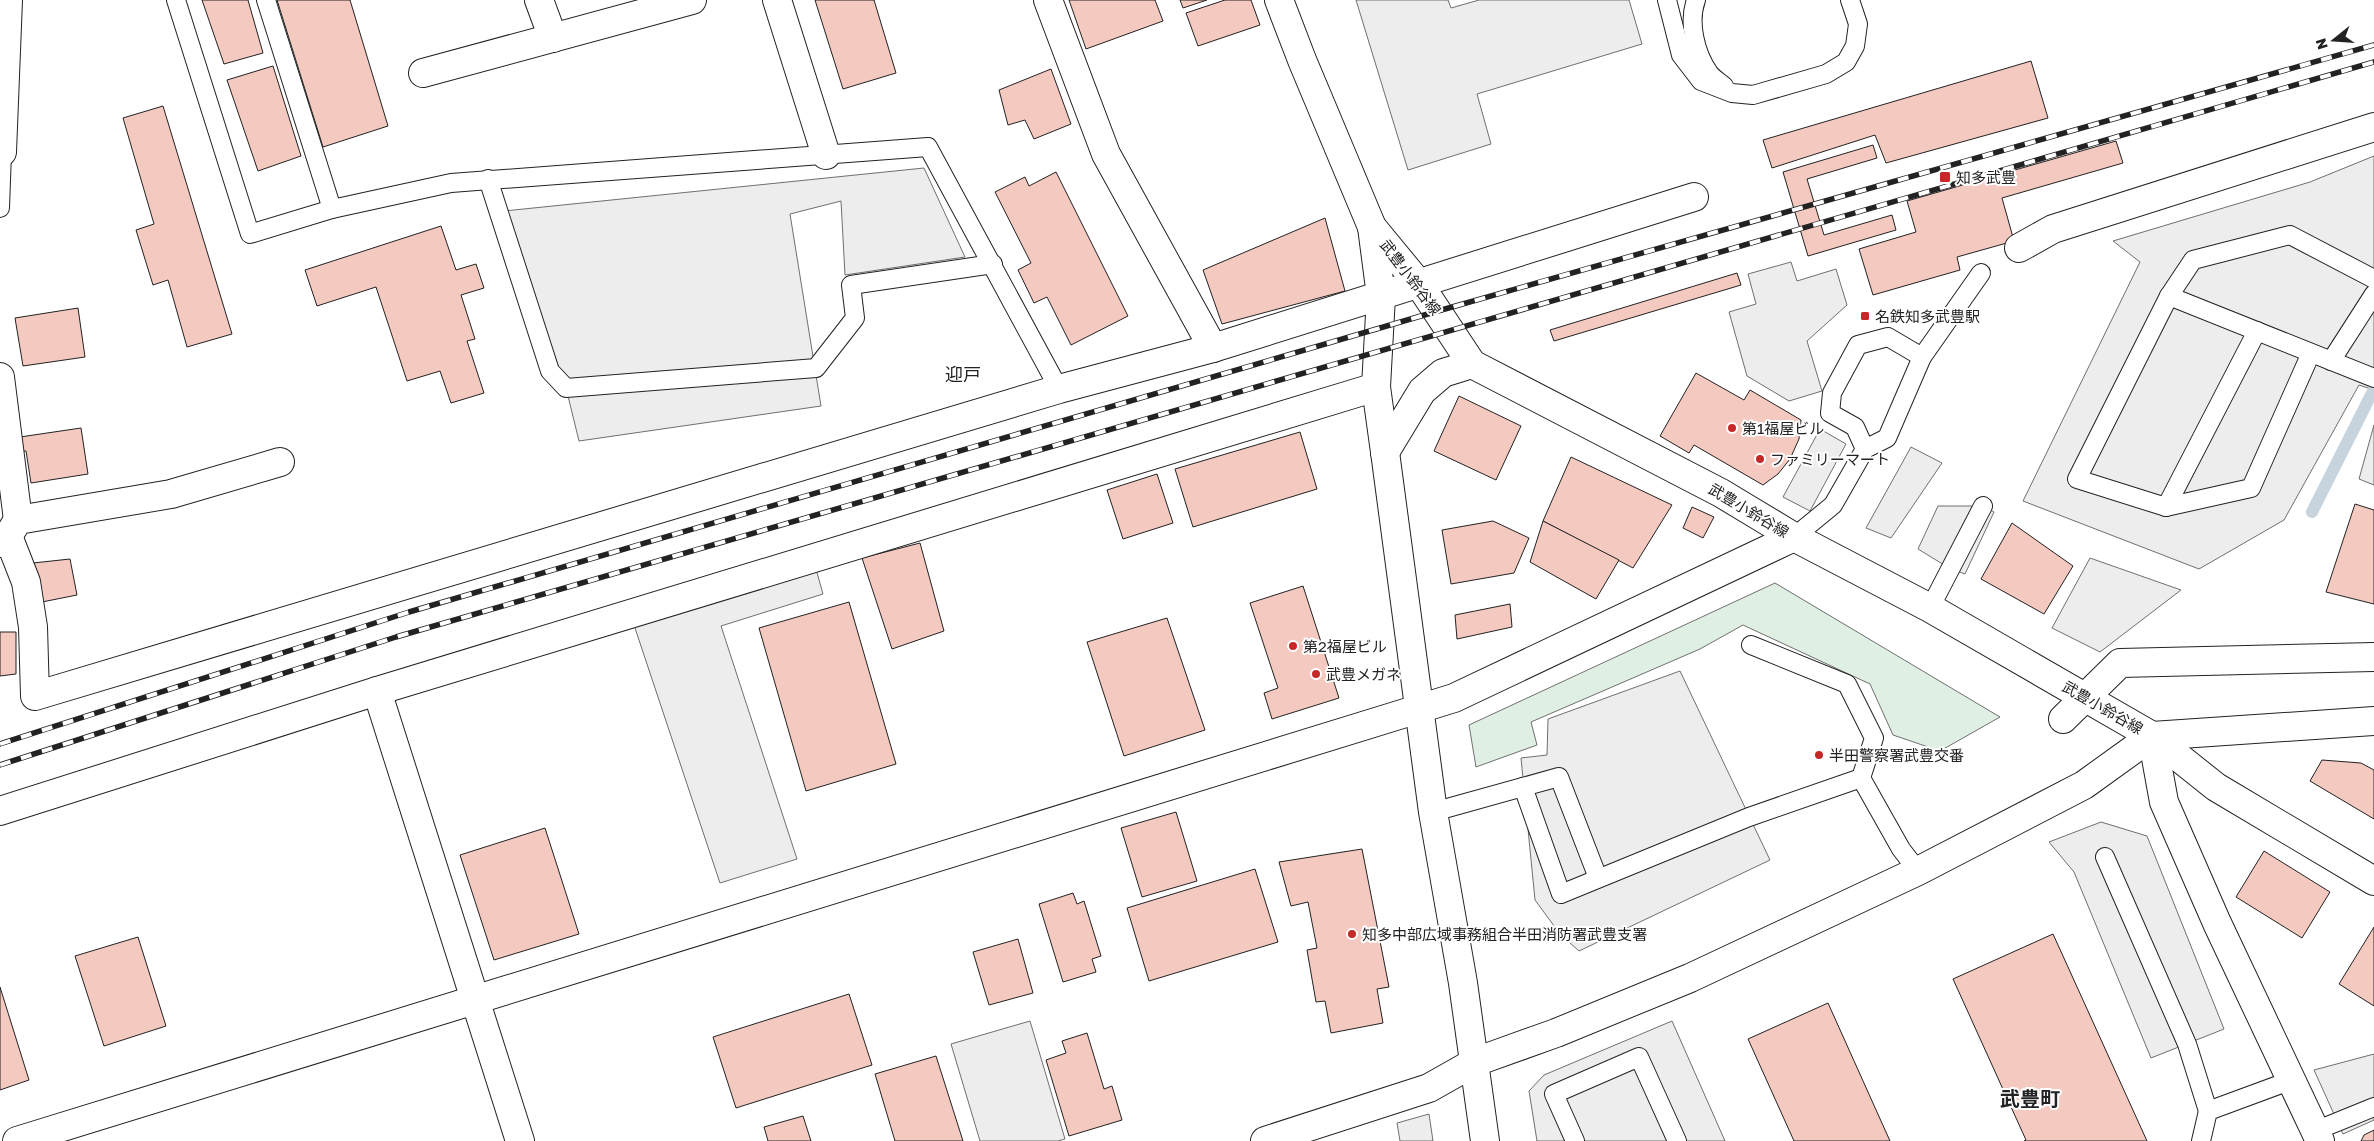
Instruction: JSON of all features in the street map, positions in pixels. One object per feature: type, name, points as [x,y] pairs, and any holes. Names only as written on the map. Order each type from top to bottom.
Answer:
[{"type":"street","points":[[2,152],[8,0]]},
{"type":"street","points":[[539,0],[554,38]]},
{"type":"street","points":[[423,73],[692,0]]},
{"type":"street","points":[[777,0],[826,155]]},
{"type":"street","points":[[1048,0],[1106,154],[1214,348]]},
{"type":"street","name":"武豊小鈴谷線","points":[[1279,0],[1302,60],[1372,226],[1419,284],[1472,364],[1721,492],[1794,537],[1930,608],[2152,736],[2216,787],[2374,881]]},
{"type":"street","points":[[2019,248],[2053,228],[2374,127]]},
{"type":"street","points":[[0,377],[9,533],[26,582],[33,627],[35,696],[1059,389],[1214,348],[1694,197]]},
{"type":"street","points":[[1372,226],[1381,296],[1376,386],[1433,812],[1475,1062],[1485,1141]]},
{"type":"street","points":[[1385,452],[1422,391],[1443,374],[1472,364]]},
{"type":"street","points":[[0,811],[377,691],[1376,386]]},
{"type":"street","points":[[9,533],[171,494],[280,462]]},
{"type":"street","points":[[17,1141],[1454,698],[1794,537]]},
{"type":"street","points":[[2063,719],[2120,663],[2374,657]]},
{"type":"street","points":[[377,691],[520,1141]]},
{"type":"street","points":[[1265,1141],[1429,1088],[1475,1062],[1556,1032],[1690,978],[1918,871],[2084,786],[2152,736],[2374,721]]},
{"type":"street","points":[[2152,736],[2164,802],[2217,923],[2317,1136]]},
{"type":"lane","points":[[176,0],[250,234],[332,209],[451,183],[928,148],[993,264],[1059,389]]},
{"type":"lane","points":[[266,0],[332,209]]},
{"type":"lane","points":[[1667,0],[1681,55],[1701,81],[1732,93],[1753,95],[1826,74],[1846,62],[1856,46],[1858,24],[1850,0]]},
{"type":"lane","points":[[1696,0],[1691,22],[1700,53],[1709,73],[1732,93]]},
{"type":"lane","points":[[0,208],[2,152]]},
{"type":"lane","points":[[488,179],[550,371],[566,388],[816,368],[855,318],[851,285],[993,264]]},
{"type":"lane","points":[[2311,353],[2250,488],[2166,508],[2077,479],[2169,296],[2193,260],[2290,234],[2374,279]]},
{"type":"lane","points":[[1794,537],[1833,505],[1866,449],[1887,438],[1922,357],[1982,273]]},
{"type":"lane","points":[[2331,361],[2374,294]]},
{"type":"lane","points":[[2169,296],[2374,378]]},
{"type":"lane","points":[[2166,508],[2257,332]]},
{"type":"lane","points":[[1866,449],[1855,427],[1830,413],[1832,393],[1858,345],[1888,337],[1922,357]]},
{"type":"lane","points":[[1930,608],[1983,506]]},
{"type":"lane","points":[[1751,644],[1847,684],[1874,738],[1861,778],[1901,849],[1918,871]]},
{"type":"lane","points":[[1433,812],[1523,788],[1559,776],[1598,878]]},
{"type":"lane","points":[[1523,788],[1560,894],[1750,817],[1861,778]]},
{"type":"lane","points":[[2105,856],[2187,1044],[2208,1111],[2201,1141]]},
{"type":"lane","points":[[1575,1141],[1554,1094],[1639,1057],[1677,1141]]},
{"type":"lane","points":[[2208,1111],[2292,1080]]},
{"type":"lane","points":[[2317,1136],[2374,1107]]},
{"type":"green space","points":[[1775,583],[2000,717],[1940,751],[1893,735],[1870,684],[1743,625],[1700,649],[1531,722],[1537,745],[1476,767],[1469,725]]},
{"type":"shaded area","points":[[1356,0],[1448,0],[1451,8],[1479,0],[1629,0],[1642,44],[1477,94],[1491,144],[1408,170]]},
{"type":"shaded area","points":[[2374,156],[2374,390],[2359,385],[2284,520],[2199,569],[2023,501],[2140,262],[2113,241],[2310,182]]},
{"type":"shaded area","points":[[924,168],[965,257],[845,275],[841,201],[790,214],[821,406],[579,441],[566,388],[504,211]]},
{"type":"shaded area","points":[[1791,262],[1797,281],[1836,269],[1847,305],[1807,341],[1822,391],[1789,401],[1747,376],[1729,312],[1756,304],[1748,274]]},
{"type":"shaded area","points":[[2374,425],[2374,485],[2359,479]]},
{"type":"shaded area","points":[[1820,429],[1846,444],[1810,511],[1783,497]]},
{"type":"shaded area","points":[[1911,447],[1942,463],[1891,538],[1866,528]]},
{"type":"shaded area","points":[[1938,506],[1983,506],[1994,512],[1965,574],[1949,568],[1918,549]]},
{"type":"shaded area","points":[[2090,558],[2181,590],[2100,652],[2052,628]]},
{"type":"shaded area","points":[[814,562],[823,594],[721,626],[797,859],[720,883],[633,622]]},
{"type":"shaded area","points":[[1680,671],[1770,860],[1579,951],[1560,934],[1535,900],[1521,758],[1547,755],[1548,719]]},
{"type":"shaded area","points":[[2101,822],[2147,836],[2224,1029],[2151,1058],[2074,872],[2049,842]]},
{"type":"shaded area","points":[[1030,1021],[1065,1139],[1058,1141],[980,1141],[951,1044]]},
{"type":"shaded area","points":[[1672,1021],[1725,1141],[1537,1141],[1529,1091],[1544,1075]]},
{"type":"shaded area","points":[[2374,1054],[2374,1120],[2343,1134],[2314,1070]]},
{"type":"shaded area","points":[[1429,1114],[1433,1141],[1400,1141],[1397,1123]]},
{"type":"building","points":[[202,0],[248,0],[263,53],[224,64]]},
{"type":"building","points":[[277,0],[350,0],[388,126],[323,147]]},
{"type":"building","points":[[815,0],[874,0],[896,73],[843,89]]},
{"type":"building","points":[[1069,0],[1155,0],[1163,21],[1086,49]]},
{"type":"building","points":[[1180,0],[1207,0],[1183,8]]},
{"type":"building","points":[[1225,0],[1251,0],[1260,25],[1198,46],[1186,13]]},
{"type":"building","points":[[2031,61],[2048,118],[1886,163],[1875,135],[1772,168],[1763,140]]},
{"type":"building","points":[[273,66],[301,156],[258,171],[227,80]]},
{"type":"building","points":[[1051,69],[1071,124],[1034,139],[1025,120],[1008,125],[999,90]]},
{"type":"building","points":[[163,106],[232,334],[187,347],[168,280],[153,285],[136,230],[154,224],[123,118]]},
{"type":"building","points":[[2116,141],[2123,163],[2002,198],[2014,241],[1957,257],[1960,270],[1873,295],[1859,249],[1916,232],[1907,201]]},
{"type":"building","points":[[1873,145],[1877,158],[1807,179],[1824,235],[1892,215],[1896,230],[1808,256],[1783,172]]},
{"type":"building","points":[[1056,172],[1128,316],[1071,345],[1047,297],[1034,303],[1018,270],[1031,263],[995,192],[1025,177],[1029,186]]},
{"type":"building","points":[[1325,218],[1345,291],[1222,324],[1203,270]]},
{"type":"building","points":[[441,226],[456,270],[476,264],[484,288],[461,295],[475,339],[467,341],[484,393],[451,403],[440,371],[407,381],[376,287],[317,306],[305,270]]},
{"type":"building","points":[[1737,273],[1741,285],[1554,341],[1550,330]]},
{"type":"building","points":[[78,308],[85,357],[23,366],[15,318]]},
{"type":"building","name":"第1福屋ビル","points":[[1696,373],[1744,400],[1750,390],[1801,420],[1799,439],[1790,459],[1778,474],[1763,485],[1694,445],[1689,453],[1660,436]]},
{"type":"building","points":[[1459,396],[1521,426],[1496,480],[1434,451]]},
{"type":"building","points":[[81,428],[88,474],[31,483],[26,451],[22,451],[20,437]]},
{"type":"building","points":[[1300,432],[1317,489],[1193,527],[1175,469]]},
{"type":"building","points":[[1571,457],[1672,505],[1633,568],[1543,521]]},
{"type":"building","points":[[1157,474],[1173,523],[1123,539],[1107,490]]},
{"type":"building","points":[[2355,504],[2374,510],[2374,604],[2326,592]]},
{"type":"building","points":[[1692,507],[1714,517],[1703,538],[1683,528]]},
{"type":"building","points":[[1493,521],[1529,538],[1514,573],[1451,584],[1442,530]]},
{"type":"building","points":[[1543,521],[1619,560],[1596,599],[1530,562]]},
{"type":"building","points":[[2012,523],[2073,566],[2044,614],[1981,579]]},
{"type":"building","points":[[920,543],[944,631],[892,649],[862,558]]},
{"type":"building","points":[[70,559],[77,595],[42,602],[33,563]]},
{"type":"building","name":"第2福屋ビル","points":[[1303,586],[1339,698],[1272,719],[1264,693],[1278,688],[1250,603]]},
{"type":"building","points":[[849,602],[896,764],[806,791],[759,628]]},
{"type":"building","points":[[1510,604],[1512,627],[1457,639],[1455,615]]},
{"type":"building","points":[[1167,618],[1205,730],[1124,756],[1087,642]]},
{"type":"building","points":[[0,632],[16,632],[16,674],[0,676]]},
{"type":"building","points":[[2322,760],[2361,763],[2374,770],[2374,819],[2310,781]]},
{"type":"building","points":[[1176,812],[1197,881],[1142,897],[1121,828]]},
{"type":"building","points":[[545,828],[579,934],[494,960],[460,855]]},
{"type":"building","points":[[1362,849],[1389,987],[1377,989],[1383,1023],[1331,1033],[1325,1001],[1316,1002],[1307,950],[1317,948],[1308,902],[1291,906],[1279,862]]},
{"type":"building","points":[[2264,851],[2330,892],[2302,938],[2236,897]]},
{"type":"building","points":[[1255,869],[1278,942],[1149,981],[1127,908]]},
{"type":"building","points":[[1073,893],[1077,904],[1084,901],[1101,956],[1092,959],[1096,972],[1063,982],[1039,904]]},
{"type":"building","points":[[2374,927],[2374,1006],[2339,984]]},
{"type":"building","points":[[2053,934],[2147,1141],[2024,1141],[2026,1140],[1953,979]]},
{"type":"building","points":[[138,937],[166,1026],[104,1046],[75,956]]},
{"type":"building","points":[[1018,939],[1033,993],[989,1005],[973,952]]},
{"type":"building","points":[[0,987],[29,1080],[0,1090]]},
{"type":"building","points":[[849,994],[872,1065],[736,1108],[713,1037]]},
{"type":"building","points":[[1828,1003],[1890,1141],[1794,1141],[1748,1039]]},
{"type":"building","points":[[1087,1033],[1104,1089],[1112,1086],[1122,1120],[1069,1136],[1046,1060],[1066,1053],[1062,1041]]},
{"type":"building","points":[[936,1056],[963,1141],[895,1141],[875,1074]]},
{"type":"building","points":[[803,1116],[811,1141],[768,1141],[764,1127]]},
{"type":"building","points":[[2374,1130],[2374,1141],[2361,1141],[2364,1135]]},
{"type":"waterway","points":[[2312,512],[2372,393]]},
{"type":"railway","points":[[0,744],[409,612],[1438,311],[2374,45]]},
{"type":"railway","points":[[0,765],[396,637],[2374,62]]},
{"type":"place","name":"知多武豊","points":[[1945,177]]},
{"type":"place","name":"名鉄知多武豊駅","points":[[1865,316]]},
{"type":"place","name":"第1福屋ビル","points":[[1732,428]]},
{"type":"place","name":"ファミリーマート","points":[[1760,459]]},
{"type":"place","name":"第2福屋ビル","points":[[1293,646]]},
{"type":"place","name":"武豊メガネ","points":[[1316,674]]},
{"type":"place","name":"半田警察署武豊交番","points":[[1819,755]]},
{"type":"place","name":"知多中部広域事務組合半田消防署武豊支署","points":[[1352,934]]},
{"type":"district","name":"迎戸","points":[[963,374]]},
{"type":"district","name":"武豊町","points":[[2030,1098]]}]
